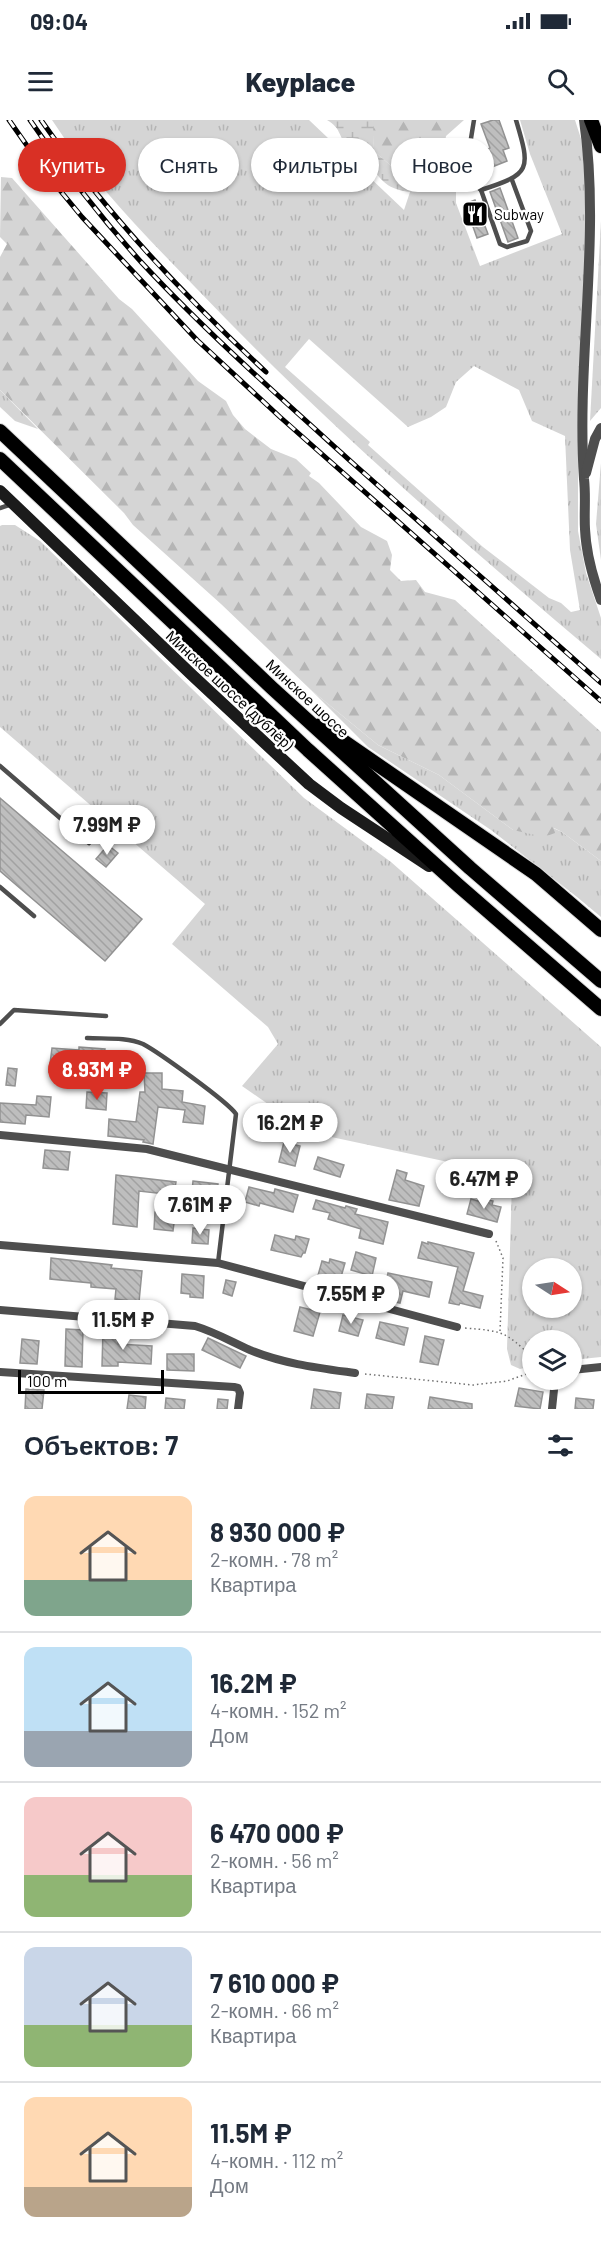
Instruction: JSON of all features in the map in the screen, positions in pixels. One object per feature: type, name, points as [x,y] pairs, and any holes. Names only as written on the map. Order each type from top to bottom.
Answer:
[{"type":"main road","points":[[591,120],[601,146]]},
{"type":"main road","name":"Минское шоссе","points":[[0,431],[272,688],[470,868],[601,981]]},
{"type":"main road","points":[[0,459],[308,750],[459,886],[601,1009]]},
{"type":"main road","name":"Минское шоссе (дублёр)","points":[[0,491],[309,784],[341,808],[459,886]]},
{"type":"main road","points":[[272,688],[357,752],[400,778],[536,874],[601,930]]},
{"type":"street","points":[[584,120],[590,150],[594,217],[582,448],[585,532],[593,578],[601,600]]},
{"type":"street","points":[[584,479],[595,439],[601,428]]},
{"type":"street","points":[[0,1135],[147,1149],[489,1234]]},
{"type":"street","points":[[0,1245],[218,1263],[457,1327]]},
{"type":"street","points":[[0,1310],[195,1326],[210,1330],[251,1351],[290,1364],[355,1373]]},
{"type":"street","points":[[582,1369],[601,1367]]},
{"type":"street","points":[[0,1372],[234,1387],[238,1388],[240,1393],[238,1409]]},
{"type":"street","points":[[552,1409],[554,1390]]},
{"type":"lane","points":[[471,138],[474,120]]},
{"type":"lane","points":[[494,186],[512,180],[525,165],[522,139],[516,120]]},
{"type":"lane","points":[[482,192],[500,244],[507,247],[527,241],[531,231],[512,180]]},
{"type":"lane","points":[[0,508],[13,504]]},
{"type":"lane","points":[[0,766],[89,843]]},
{"type":"lane","points":[[0,887],[34,916]]},
{"type":"lane","points":[[0,1024],[14,1010],[106,1016]]},
{"type":"lane","points":[[87,1038],[125,1039],[143,1045],[234,1111],[237,1120],[218,1263]]},
{"type":"path","points":[[489,1234],[497,1242],[503,1258],[500,1331]]},
{"type":"path","points":[[457,1327],[500,1331],[522,1348]]},
{"type":"path","points":[[355,1373],[473,1385],[507,1381],[522,1376]]},
{"type":"green space","points":[[52,120],[309,120],[328,138],[251,138],[251,192],[379,192],[379,186],[404,210],[410,192],[456,192],[456,203],[480,266],[562,234],[530,154],[520,120],[575,120],[583,145],[588,188],[578,408],[578,531],[586,573],[601,618],[601,659],[445,525],[343,433],[244,337],[107,192],[126,192],[126,138],[65,138]],"holes":[[[309,339],[408,427],[431,417],[446,407],[456,382],[474,366],[519,390],[532,421],[565,436],[570,550],[580,610],[571,612],[561,603],[549,598],[483,547],[368,445],[370,442],[285,367]]]},
{"type":"green space","points":[[327,120],[372,120],[374,138],[342,138],[332,123]]},
{"type":"green space","points":[[372,120],[464,120],[446,138],[391,138],[391,166],[379,155],[379,138],[373,138]]},
{"type":"green space","points":[[379,155],[391,166],[391,186],[379,177]]},
{"type":"green space","points":[[1,177],[12,178],[18,185],[18,192],[24,192],[119,299],[132,309],[198,381],[226,401],[233,415],[245,429],[271,449],[296,459],[311,473],[309,476],[319,483],[361,527],[387,541],[392,555],[390,570],[401,581],[416,580],[425,592],[455,600],[601,732],[601,861],[554,828],[555,833],[544,837],[513,830],[439,775],[378,745],[311,690],[221,604],[133,525],[124,513],[0,390],[0,257],[7,244],[0,237]]},
{"type":"green space","points":[[601,221],[601,408],[590,421]]},
{"type":"green space","points":[[0,390],[38,429],[15,421],[0,407]]},
{"type":"green space","points":[[601,463],[601,560],[596,524]]},
{"type":"green space","points":[[15,525],[40,541],[304,798],[391,862],[601,1047],[601,1357],[582,1359],[582,1330],[522,1330],[522,1368],[511,1365],[507,1349],[512,1182],[495,1172],[308,1132],[242,1086],[278,1044],[268,1027],[172,944],[205,904],[0,727],[0,526]]},
{"type":"green space","points":[[311,690],[378,745],[439,775],[513,830],[553,828],[562,832],[601,861],[601,917],[491,830],[368,747]]},
{"type":"building","points":[[499,120],[509,148],[503,150],[507,161],[494,166],[494,138],[486,138],[481,124]]},
{"type":"building","points":[[500,188],[518,238],[508,242],[490,192]]},
{"type":"building","points":[[475,200],[488,234],[477,238],[465,204]]},
{"type":"building","points":[[0,798],[142,919],[105,961],[0,871]]},
{"type":"building","points":[[108,845],[118,853],[106,867],[96,859]]},
{"type":"building","points":[[79,1047],[105,1049],[103,1064],[70,1061],[69,1074],[49,1072],[52,1048],[79,1050]]},
{"type":"building","points":[[8,1068],[17,1069],[15,1086],[6,1085]]},
{"type":"building","points":[[144,1073],[162,1073],[162,1089],[183,1091],[182,1102],[205,1106],[203,1124],[183,1122],[185,1110],[158,1107],[153,1144],[143,1142],[144,1140],[108,1136],[109,1119],[136,1122],[140,1092],[145,1092]]},
{"type":"building","points":[[87,1092],[107,1093],[106,1110],[86,1108]]},
{"type":"building","points":[[37,1096],[51,1097],[49,1117],[26,1115],[25,1124],[0,1122],[0,1103],[36,1105]]},
{"type":"building","points":[[284,1142],[300,1146],[295,1166],[279,1162]]},
{"type":"building","points":[[45,1150],[70,1152],[68,1170],[43,1168]]},
{"type":"building","points":[[318,1157],[344,1165],[340,1177],[314,1169]]},
{"type":"building","points":[[397,1170],[407,1173],[405,1180],[424,1186],[419,1206],[389,1200]]},
{"type":"building","points":[[116,1175],[176,1182],[174,1195],[139,1191],[137,1227],[113,1224]]},
{"type":"building","points":[[193,1181],[218,1184],[216,1205],[191,1202]]},
{"type":"building","points":[[249,1187],[274,1193],[275,1189],[298,1195],[293,1212],[260,1203],[259,1206],[245,1202]]},
{"type":"building","points":[[479,1198],[493,1201],[492,1205],[501,1207],[497,1222],[467,1214],[471,1199],[478,1201]]},
{"type":"building","points":[[316,1200],[357,1209],[355,1214],[388,1222],[383,1244],[359,1238],[361,1229],[328,1219],[330,1213],[313,1209]]},
{"type":"building","points":[[155,1212],[175,1215],[173,1231],[154,1229]]},
{"type":"building","points":[[193,1228],[209,1230],[208,1244],[192,1243]]},
{"type":"building","points":[[275,1235],[295,1240],[296,1236],[309,1239],[305,1253],[301,1257],[271,1250]]},
{"type":"building","points":[[422,1242],[474,1253],[463,1291],[483,1296],[480,1308],[449,1303],[458,1267],[418,1258]]},
{"type":"building","points":[[356,1252],[376,1258],[372,1276],[351,1270]]},
{"type":"building","points":[[51,1258],[142,1271],[139,1302],[115,1299],[116,1289],[91,1287],[91,1283],[50,1279]]},
{"type":"building","points":[[330,1259],[345,1263],[339,1284],[317,1279],[322,1261],[329,1263]]},
{"type":"building","points":[[388,1273],[432,1282],[429,1297],[403,1291],[400,1303],[382,1299]]},
{"type":"building","points":[[182,1274],[204,1276],[203,1298],[190,1297],[190,1294],[181,1293]]},
{"type":"building","points":[[226,1280],[236,1282],[232,1296],[223,1293]]},
{"type":"building","points":[[300,1307],[320,1312],[313,1336],[294,1331]]},
{"type":"building","points":[[343,1315],[363,1320],[358,1336],[339,1331]]},
{"type":"building","points":[[380,1322],[408,1328],[404,1345],[376,1338]]},
{"type":"building","points":[[66,1329],[83,1330],[82,1367],[65,1366]]},
{"type":"building","points":[[103,1330],[119,1330],[118,1344],[152,1346],[151,1364],[118,1362],[118,1366],[102,1366]]},
{"type":"building","points":[[425,1336],[444,1340],[438,1365],[420,1362]]},
{"type":"building","points":[[208,1338],[246,1356],[240,1368],[202,1350]]},
{"type":"building","points":[[22,1339],[39,1341],[37,1364],[20,1363]]},
{"type":"building","points":[[167,1354],[194,1354],[194,1371],[167,1370]]},
{"type":"building","points":[[519,1388],[543,1392],[540,1409],[515,1406]]},
{"type":"building","points":[[26,1389],[44,1390],[42,1409],[25,1409]]},
{"type":"building","points":[[314,1389],[341,1393],[339,1409],[311,1409]]},
{"type":"building","points":[[367,1394],[394,1397],[392,1409],[365,1409]]},
{"type":"building","points":[[129,1395],[146,1397],[145,1409],[127,1409]]},
{"type":"building","points":[[430,1397],[472,1404],[472,1409],[428,1409]]},
{"type":"building","points":[[166,1398],[185,1400],[184,1409],[165,1409]]},
{"type":"building","points":[[576,1398],[594,1400],[593,1409],[575,1409]]},
{"type":"building","points":[[218,1399],[228,1400],[227,1409],[217,1409]]},
{"type":"railway","points":[[9,120],[49,177],[82,217],[197,340],[280,417],[601,701]]},
{"type":"railway","points":[[30,120],[112,229],[193,316],[356,466],[601,683]]},
{"type":"railway","points":[[41,120],[92,188],[147,252],[175,283],[266,372]]},
{"type":"place","name":"Subway","points":[[475,214]]}]
